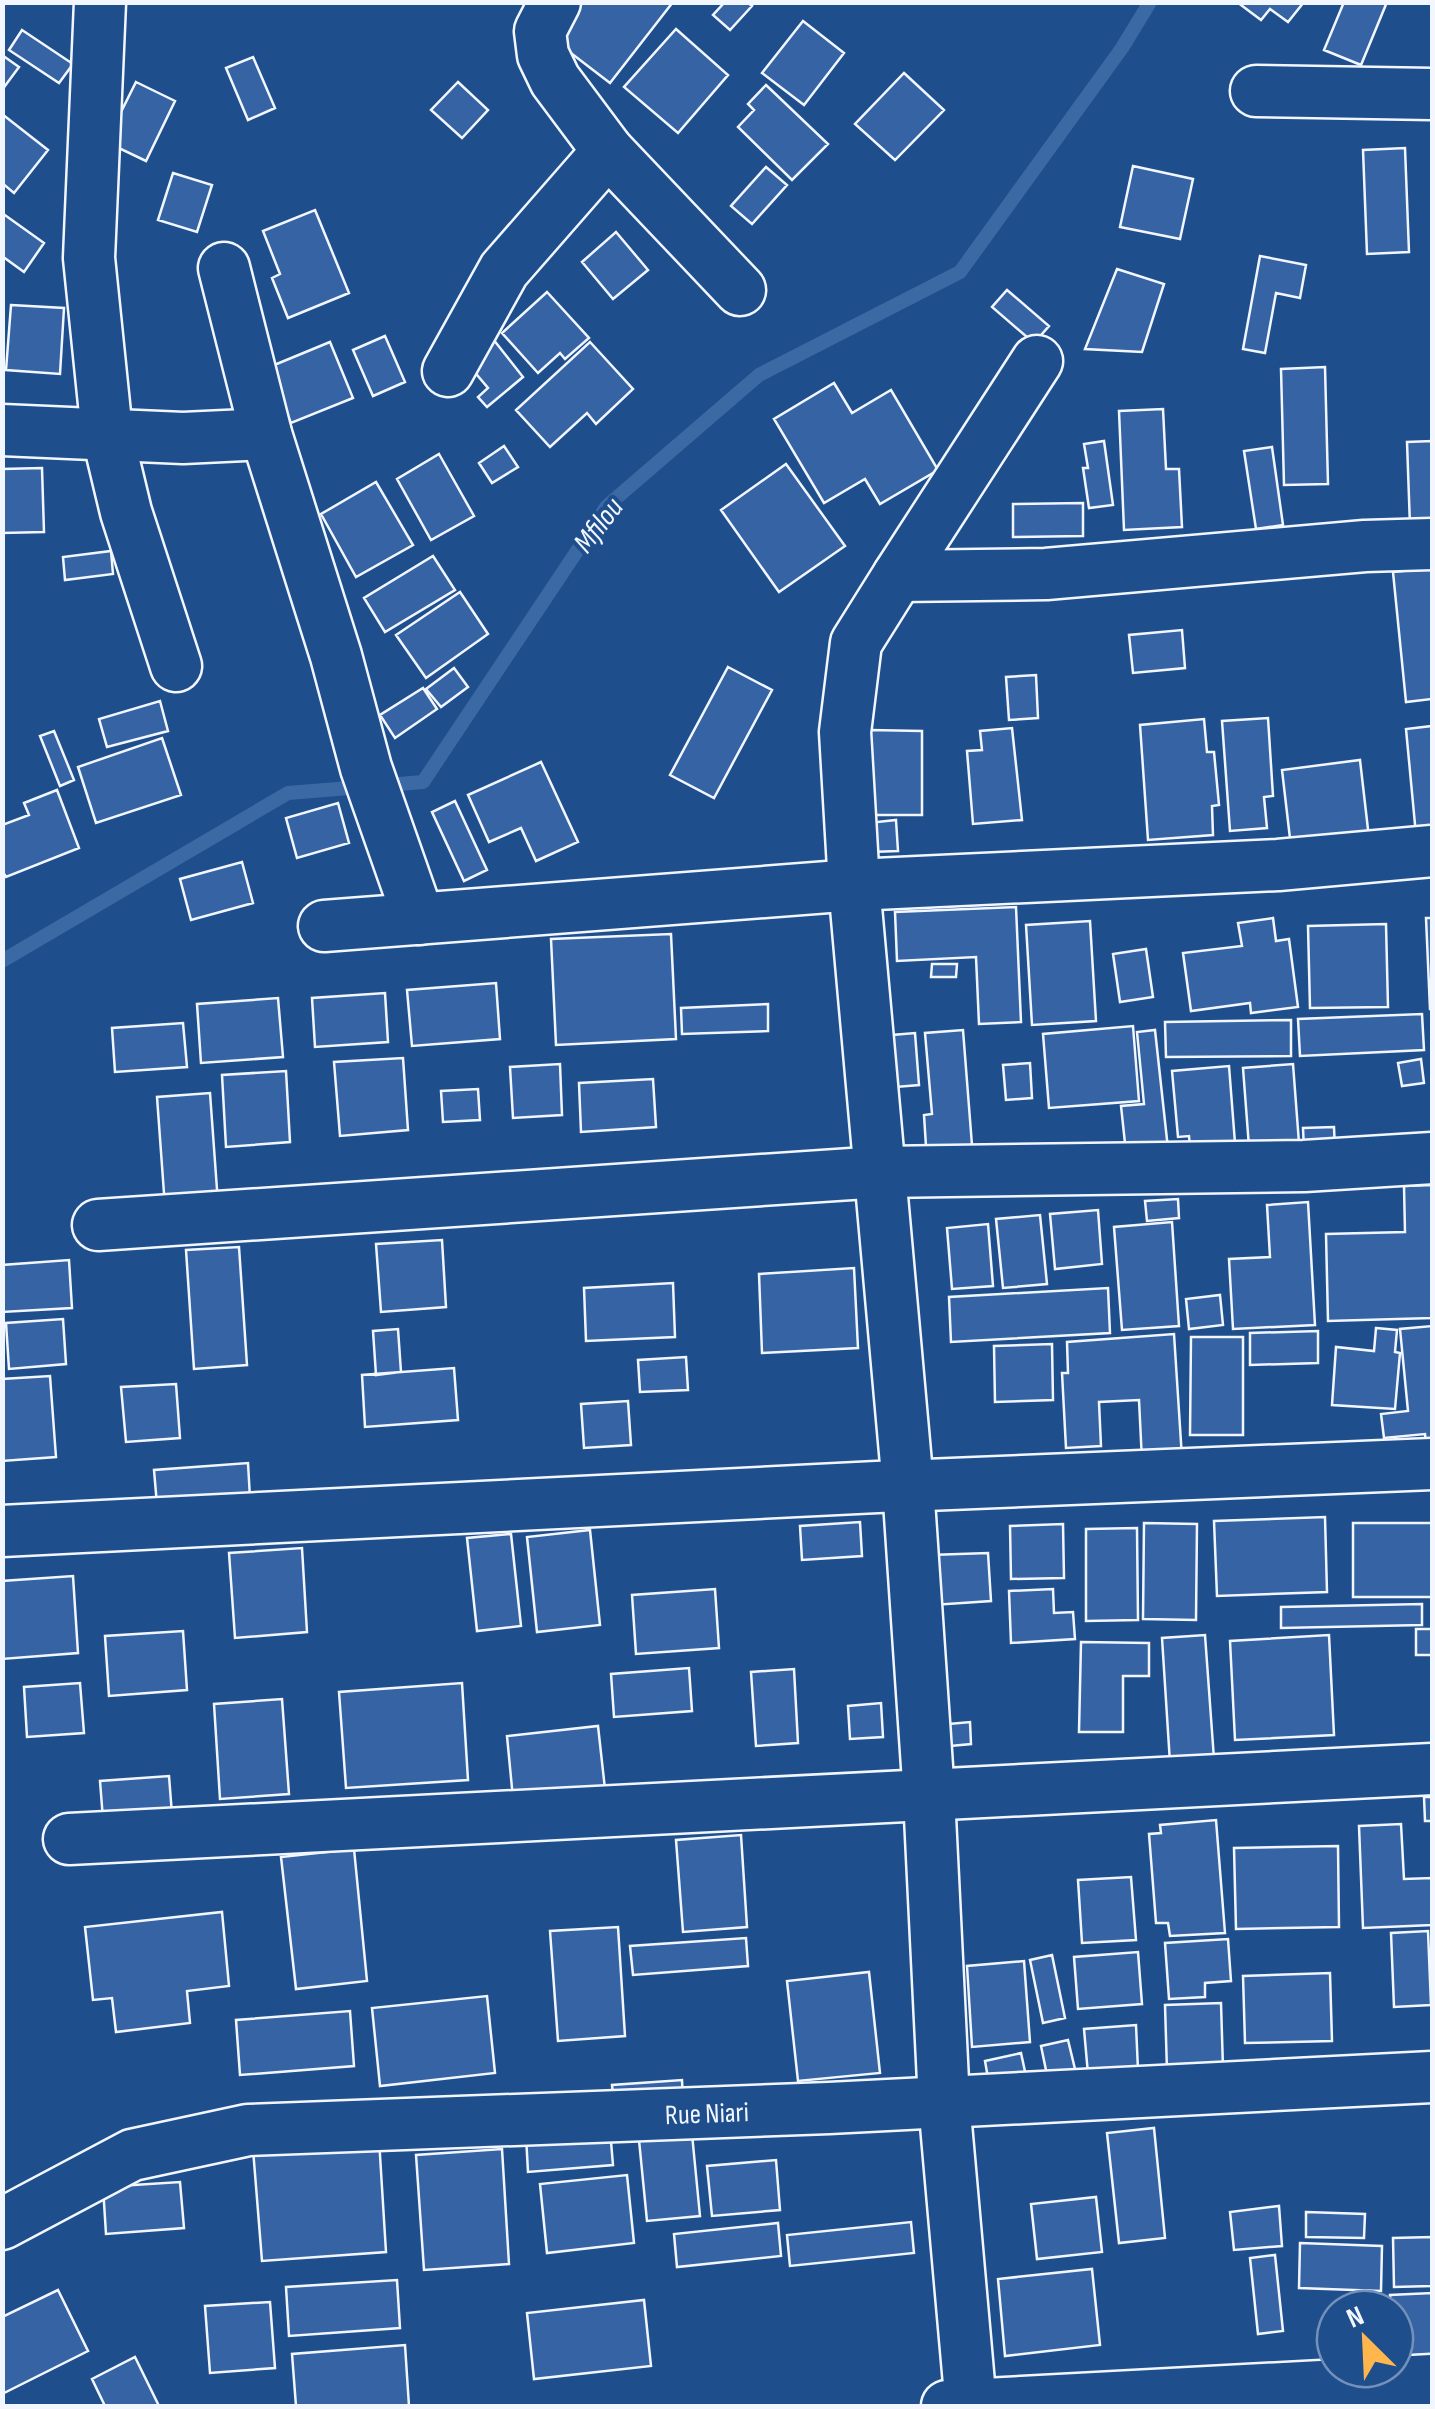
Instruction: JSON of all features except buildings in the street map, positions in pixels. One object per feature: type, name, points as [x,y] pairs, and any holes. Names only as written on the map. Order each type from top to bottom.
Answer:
[{"type":"street","points":[[100,2],[89,258],[107,433],[126,512],[176,666]]},
{"type":"street","points":[[556,2],[540,31],[543,55],[555,80],[608,151],[740,290]]},
{"type":"street","points":[[1256,91],[1432,94]]},
{"type":"street","points":[[448,371],[504,270],[608,151]]},
{"type":"street","points":[[224,268],[266,434],[336,656],[366,768],[419,919]]},
{"type":"street","points":[[971,2406],[944,2102],[908,1486],[854,885],[845,732],[856,643],[1037,361]]},
{"type":"street","points":[[2,430],[183,438],[266,434]]},
{"type":"street","points":[[898,576],[1046,574],[1365,546],[1432,544]]},
{"type":"street","points":[[324,926],[854,885],[1278,865],[1432,851]]},
{"type":"street","points":[[98,1224],[881,1172],[1304,1166],[1432,1158]]},
{"type":"street","points":[[2,1531],[1432,1464]]},
{"type":"street","points":[[69,1839],[1432,1768]]},
{"type":"street","name":"Rue Niari","points":[[2,2224],[132,2154],[248,2130],[944,2102],[1432,2077]]},
{"type":"street","points":[[947,2406],[1432,2380]]},
{"type":"waterway","name":"Mfilou","points":[[2,961],[288,793],[423,782],[607,506],[759,375],[960,272],[1122,48],[1150,2]]}]
